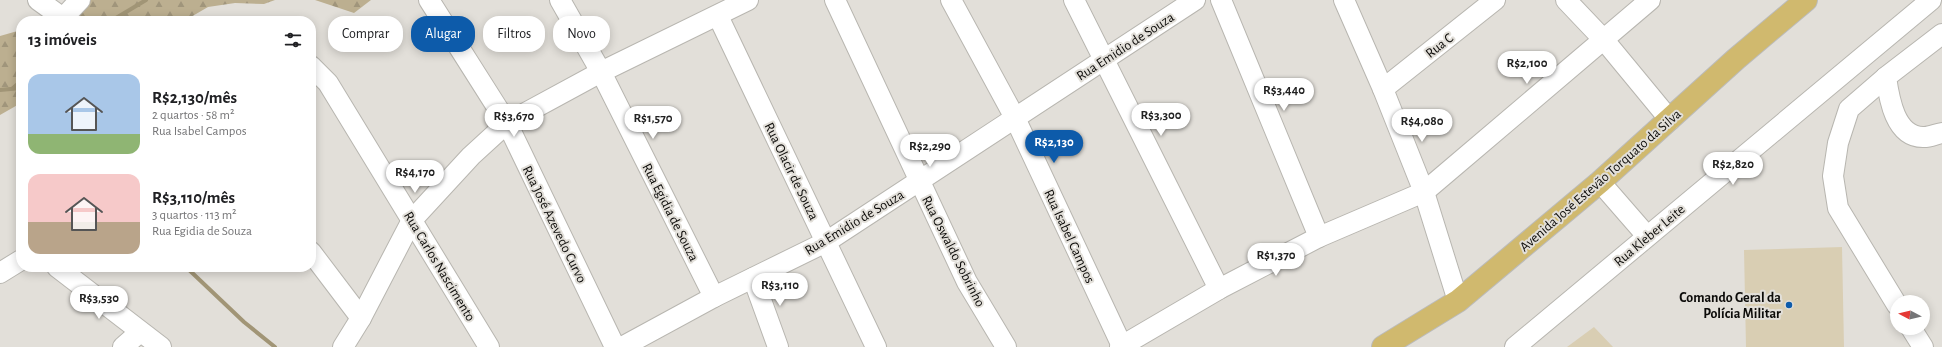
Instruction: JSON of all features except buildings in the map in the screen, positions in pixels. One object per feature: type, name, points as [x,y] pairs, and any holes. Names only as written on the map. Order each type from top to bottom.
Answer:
[{"type":"main road","name":"Avenida José Estevão Torquato da Silva","points":[[1383,347],[1458,301],[1600,182],[1736,59],[1806,0]]},
{"type":"street","points":[[38,0],[60,16]]},
{"type":"street","points":[[68,16],[80,0]]},
{"type":"street","name":"Rua José Azevedo Curvo","points":[[429,0],[507,123],[615,347]]},
{"type":"street","name":"Rua Egidia de Souza","points":[[560,0],[600,72],[714,297]]},
{"type":"street","points":[[353,337],[412,220],[471,156],[507,123],[600,72],[718,16],[748,0]]},
{"type":"street","name":"Rua Oswaldo Sobrinho","points":[[835,0],[967,282],[1006,347]]},
{"type":"street","name":"Rua Isabel Campos","points":[[951,0],[1015,118],[1121,347]]},
{"type":"street","points":[[1074,0],[1219,289]]},
{"type":"street","name":"Rua Emidio de Souza","points":[[622,347],[714,297],[826,242],[1195,0]]},
{"type":"street","points":[[1221,0],[1319,237]]},
{"type":"street","points":[[1344,0],[1383,89],[1424,192],[1458,301]]},
{"type":"street","name":"Rua C","points":[[1383,89],[1495,0]]},
{"type":"street","points":[[1566,0],[1604,40],[1670,120]]},
{"type":"street","points":[[1121,347],[1219,289],[1319,237],[1424,192],[1650,0]]},
{"type":"street","name":"Rua Kleber Leite","points":[[1515,347],[1931,0]]},
{"type":"street","name":"Rua Olacir de Souza","points":[[718,16],[876,347]]},
{"type":"street","points":[[1891,295],[1838,208],[1834,176],[1838,143],[1849,109],[1886,77],[1942,34]]},
{"type":"street","name":"Rua Carlos Nascimento","points":[[316,71],[328,83],[489,347]]},
{"type":"street","points":[[1886,77],[1898,123],[1914,136],[1924,137],[1942,133]]},
{"type":"street","points":[[1600,182],[1647,236]]},
{"type":"street","points":[[316,262],[353,337]]},
{"type":"street","points":[[0,273],[16,263]]},
{"type":"street","points":[[63,272],[161,347]]},
{"type":"street","points":[[753,278],[778,347]]},
{"type":"street","points":[[123,347],[140,332]]},
{"type":"street","points":[[1915,335],[1923,347]]},
{"type":"shaded area","points":[[1842,247],[1844,347],[1746,347],[1744,250]]},
{"type":"shaded area","points":[[1594,327],[1613,347],[1567,347]]},
{"type":"green space","points":[[91,0],[275,0],[264,4],[235,3],[208,7],[193,16],[76,16]]},
{"type":"green space","points":[[315,0],[371,0],[354,13]]},
{"type":"green space","points":[[16,31],[16,106],[0,115],[0,36]]},
{"type":"waterway","points":[[119,16],[146,0]]},
{"type":"waterway","points":[[0,90],[16,88]]},
{"type":"waterway","points":[[191,272],[244,322],[275,347]]},
{"type":"place","name":"Comando Geral da Polícia Militar","points":[[1789,305]]}]
